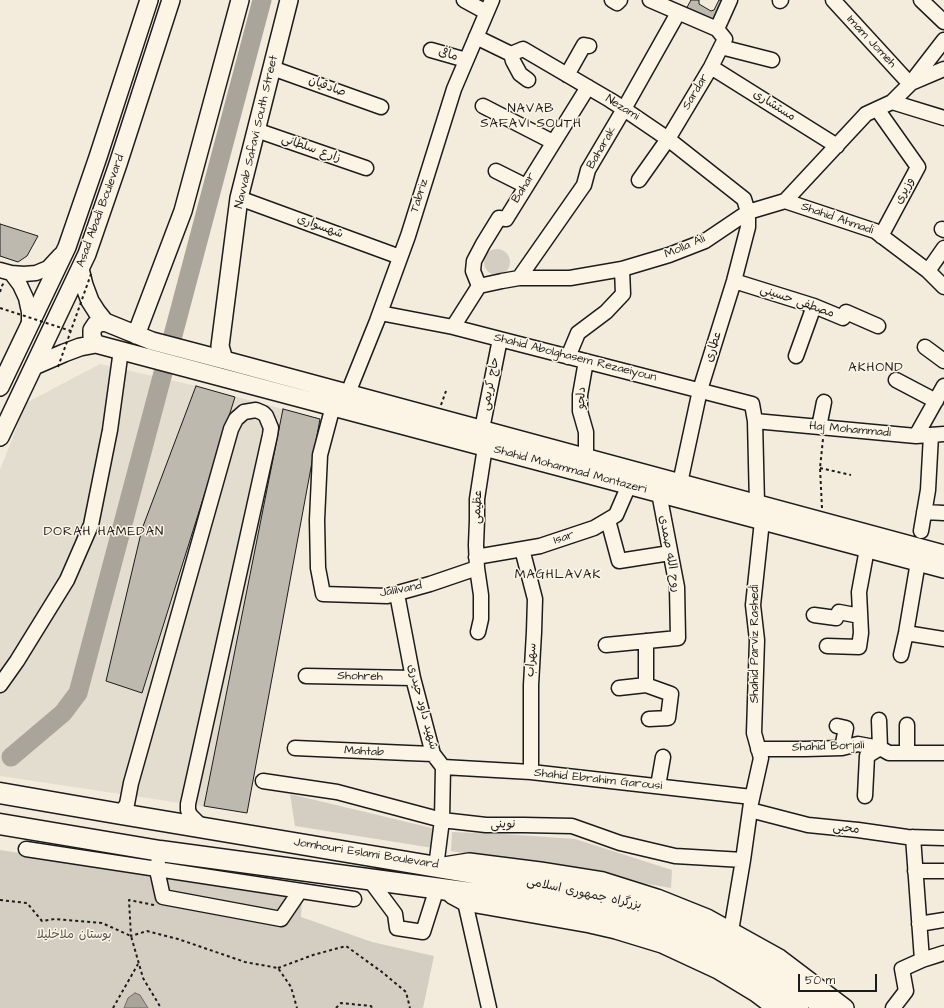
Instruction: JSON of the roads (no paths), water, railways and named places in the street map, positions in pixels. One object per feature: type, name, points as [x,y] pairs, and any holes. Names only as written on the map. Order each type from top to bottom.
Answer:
[{"type":"highway","name":"Jomhouri Eslami Boulevard","points":[[0,793],[436,867]]},
{"type":"highway","name":"Jomhouri Eslami Boulevard","points":[[0,824],[158,860],[369,879],[437,888]]},
{"type":"highway","name":"بزرگراه جمهوری اسلامی","points":[[436,867],[586,892],[649,908],[707,931],[774,969],[826,1008]]},
{"type":"highway","name":"بزرگراه جمهوری اسلامی","points":[[437,888],[582,908],[643,924],[700,946],[762,982],[798,1008]]},
{"type":"main road","points":[[146,334],[183,211],[240,0]]},
{"type":"main road","name":"Navvab Safavi South Street","points":[[214,352],[239,198],[289,0]]},
{"type":"main road","points":[[148,1],[160,9],[170,4]]},
{"type":"main road","name":"Asad Abadi Boulevard","points":[[0,387],[67,247],[98,157],[148,1]]},
{"type":"main road","name":"Asad Abadi Boulevard","points":[[0,437],[34,366],[86,271],[87,254],[170,4]]},
{"type":"main road","points":[[138,34],[151,34],[158,40]]},
{"type":"main road","points":[[86,271],[84,285],[90,300],[105,322]]},
{"type":"main road","points":[[34,366],[80,347],[96,344],[92,337],[92,330],[96,324],[105,322]]},
{"type":"main road","name":"Shahid Mohammad Montazeri","points":[[105,322],[214,352],[348,393],[944,554]]},
{"type":"main road","name":"Shahid Mohammad Montazeri","points":[[96,344],[944,569]]},
{"type":"main road","name":"Jomhouri Eslami Boulevard","points":[[436,867],[469,862],[525,869],[603,881],[657,898],[707,918],[779,958],[845,1008]]},
{"type":"main road","name":"Jomhouri Eslami Boulevard","points":[[437,888],[465,902],[590,924],[662,944],[718,970],[756,993],[776,1008]]},
{"type":"street","points":[[464,0],[489,6]]},
{"type":"street","points":[[612,0],[616,3],[620,0]]},
{"type":"street","points":[[650,0],[717,29],[725,39],[721,47],[772,60]]},
{"type":"street","points":[[717,29],[730,0]]},
{"type":"street","name":"Imam Jomeh","points":[[833,0],[910,84]]},
{"type":"street","points":[[922,0],[944,22]]},
{"type":"street","name":"Tabriz","points":[[348,393],[380,313],[408,236],[454,89],[489,6]]},
{"type":"street","name":"Baharak","points":[[519,278],[584,185],[588,170],[678,12]]},
{"type":"street","points":[[476,37],[511,54],[520,74],[528,80]]},
{"type":"street","points":[[785,201],[866,114],[892,102],[910,84],[944,40]]},
{"type":"street","points":[[567,75],[584,45],[589,46]]},
{"type":"street","name":"Sardar","points":[[639,180],[668,139],[711,67],[721,47]]},
{"type":"street","name":"Nezami","points":[[511,54],[523,49],[624,109],[668,139],[744,198],[748,212]]},
{"type":"street","name":"مافی","points":[[431,50],[466,60]]},
{"type":"street","name":"مستشاری","points":[[711,67],[837,146]]},
{"type":"street","name":"صادقیان","points":[[272,68],[381,107]]},
{"type":"street","points":[[910,84],[944,69]]},
{"type":"street","name":"Bahar","points":[[479,286],[473,271],[474,261],[483,244],[499,218],[506,219],[588,87]]},
{"type":"street","points":[[892,102],[944,118]]},
{"type":"street","points":[[483,106],[553,142]]},
{"type":"street","name":"وزیری","points":[[876,110],[918,167],[881,236]]},
{"type":"street","name":"زارع سلطانی","points":[[256,130],[366,168]]},
{"type":"street","points":[[496,171],[526,186]]},
{"type":"street","name":"شهسواری","points":[[239,198],[400,257]]},
{"type":"street","name":"Molla Ali","points":[[479,286],[519,278],[570,278],[622,269],[669,255],[705,241],[748,212],[785,201]]},
{"type":"street","name":"Shahid Ahmadi","points":[[785,201],[875,231],[928,271],[944,287]]},
{"type":"street","name":"عطاری","points":[[680,483],[700,390],[734,281],[748,227],[748,212]]},
{"type":"street","points":[[6,271],[24,274],[36,273],[48,268],[67,247]]},
{"type":"street","points":[[928,271],[944,248]]},
{"type":"street","points":[[568,357],[578,332],[606,312],[623,294],[622,269]]},
{"type":"street","points":[[6,271],[20,285],[26,298],[29,312],[29,327]]},
{"type":"street","name":"مصطفی حسینی","points":[[734,281],[814,306],[842,318],[846,312],[878,326]]},
{"type":"street","points":[[453,327],[479,286]]},
{"type":"street","points":[[796,356],[814,306]]},
{"type":"street","name":"Shahid Abolghasem Rezaeiyoun","points":[[380,313],[453,327],[752,404],[756,421]]},
{"type":"street","name":"حاج کریمی","points":[[482,429],[500,339]]},
{"type":"street","points":[[925,346],[944,361]]},
{"type":"street","points":[[0,685],[17,661],[67,580],[91,525],[110,430],[121,350]]},
{"type":"street","name":"دلجو","points":[[586,361],[580,395],[580,411],[586,432],[586,458]]},
{"type":"street","points":[[896,380],[936,401]]},
{"type":"street","points":[[916,436],[944,386]]},
{"type":"street","points":[[822,427],[824,402]]},
{"type":"street","name":"Jalilvand","points":[[332,406],[320,455],[317,520],[318,568],[323,594],[387,596],[441,581],[477,562]]},
{"type":"street","points":[[115,813],[122,810],[127,804],[131,783],[231,429],[236,418],[244,412],[256,410],[266,416],[271,428],[270,436],[190,793],[188,810],[190,815],[203,828]]},
{"type":"street","points":[[756,421],[757,504]]},
{"type":"street","name":"Haj Mohammadi","points":[[756,421],[916,436],[938,434]]},
{"type":"street","points":[[921,531],[938,434]]},
{"type":"street","name":"عظیمی","points":[[478,632],[481,619],[481,595],[477,562],[476,499],[485,447]]},
{"type":"street","name":"Isar","points":[[477,562],[522,549],[540,546],[594,528],[616,515],[629,485]]},
{"type":"street","name":"روح الله صمدی","points":[[646,641],[678,638],[677,587],[658,493]]},
{"type":"street","points":[[924,512],[944,513]]},
{"type":"street","points":[[608,520],[619,560],[670,553]]},
{"type":"street","name":"Shahid Parviz Rashedi","points":[[731,931],[751,804],[761,758],[754,732],[758,640],[753,605],[762,521]]},
{"type":"street","name":"سهراب","points":[[522,549],[534,599],[531,686],[531,772]]},
{"type":"street","points":[[827,646],[859,647],[861,633],[859,592],[867,549]]},
{"type":"street","points":[[901,655],[918,562]]},
{"type":"street","name":"شهید داود حیدری","points":[[396,594],[413,678],[433,754],[443,767]]},
{"type":"street","points":[[814,615],[836,618],[839,612],[860,616]]},
{"type":"street","points":[[906,633],[944,639]]},
{"type":"street","points":[[606,645],[646,641],[646,685]]},
{"type":"street","name":"Shohreh","points":[[306,676],[413,678]]},
{"type":"street","points":[[619,688],[646,685],[671,694],[668,718],[649,720]]},
{"type":"street","points":[[865,796],[867,756],[880,748],[879,720]]},
{"type":"street","points":[[907,725],[907,752]]},
{"type":"street","points":[[837,726],[846,728],[842,748]]},
{"type":"street","name":"Shahid Borjali","points":[[758,749],[842,748],[858,744],[880,748],[890,753],[944,753]]},
{"type":"street","name":"Mahtab","points":[[295,748],[433,754]]},
{"type":"street","points":[[658,786],[663,757]]},
{"type":"street","points":[[436,867],[442,820],[443,767]]},
{"type":"street","name":"Shahid Ebrahim Garousi","points":[[443,767],[531,772],[658,786],[751,804]]},
{"type":"street","name":"نوینی","points":[[263,781],[337,792],[442,820],[486,825],[572,826],[620,843],[675,856],[743,860]]},
{"type":"street","name":"محبی","points":[[751,804],[808,825],[913,837],[944,838]]},
{"type":"street","points":[[913,837],[922,960]]},
{"type":"street","points":[[26,850],[158,860],[300,891],[354,899]]},
{"type":"street","points":[[158,860],[163,897],[281,919],[300,891]]},
{"type":"street","points":[[915,871],[944,871]]},
{"type":"street","points":[[369,879],[395,914],[397,928],[423,932],[437,888]]},
{"type":"street","points":[[465,902],[489,1008]]},
{"type":"street","points":[[919,924],[944,920]]},
{"type":"street","points":[[893,1008],[906,991],[902,969],[922,960],[944,953]]},
{"type":"waterway","points":[[11,757],[63,713],[78,693],[262,0]]},
{"type":"district","name":"NAVAB SAFAVI SOUTH","points":[[531,116]]},
{"type":"district","name":"AKHOND","points":[[876,368]]},
{"type":"district","name":"DORAH HAMEDAN","points":[[104,532]]},
{"type":"district","name":"MAGHLAVAK","points":[[558,575]]},
{"type":"park label","name":"بوستان ملاخلیلا","points":[[74,935]]}]
